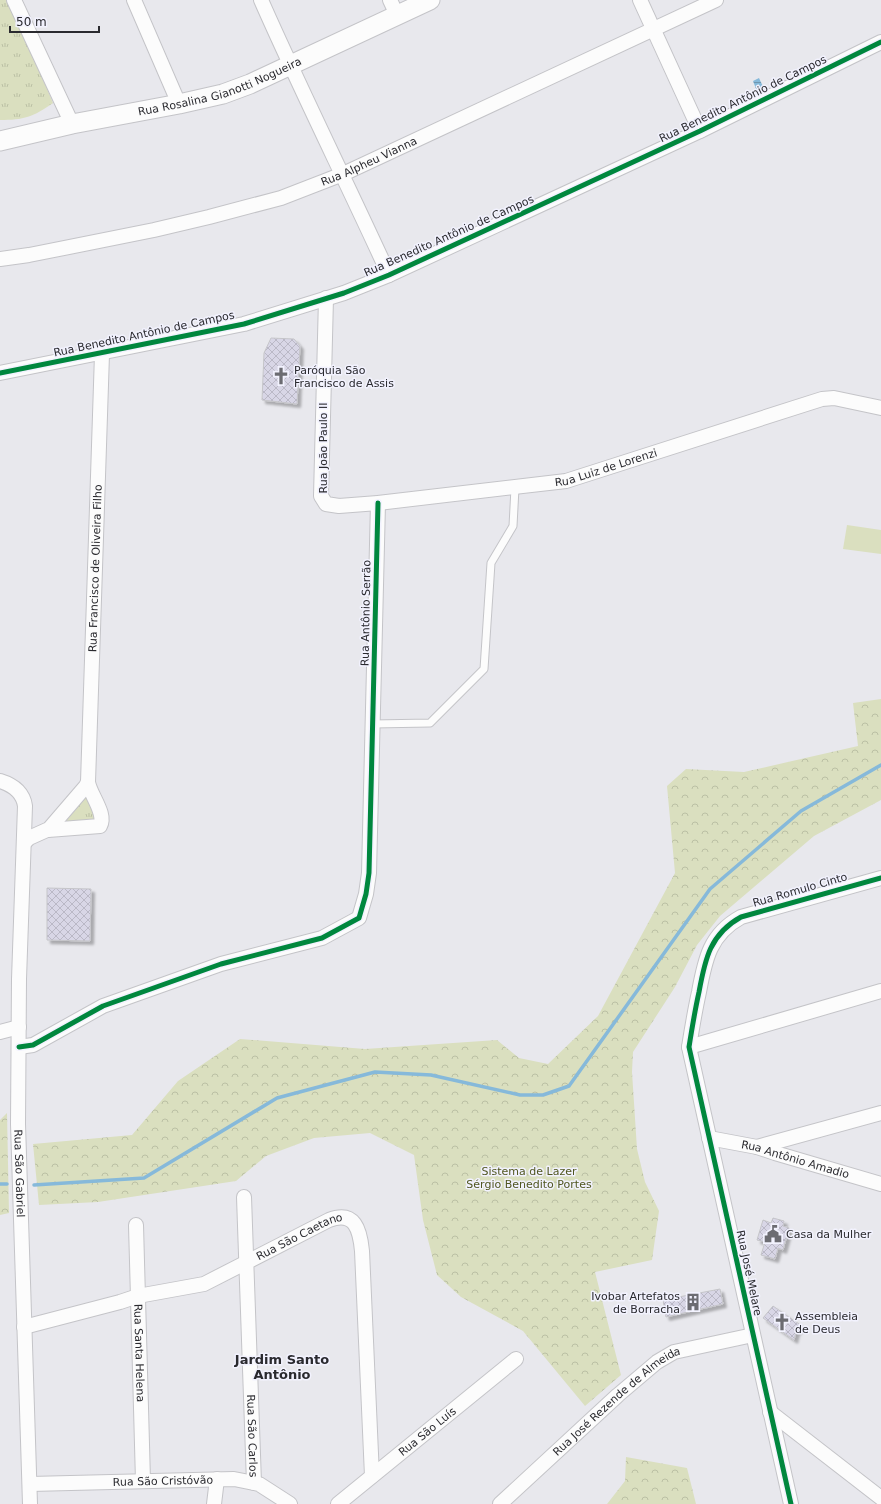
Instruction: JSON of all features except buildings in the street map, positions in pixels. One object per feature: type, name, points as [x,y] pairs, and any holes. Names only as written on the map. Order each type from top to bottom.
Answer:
[{"type":"street","points":[[14,0],[72,124]]},
{"type":"street","points":[[134,0],[179,104]]},
{"type":"street","points":[[261,0],[389,276]]},
{"type":"street","name":"Rua Rosalina Gianotti Nogueira","points":[[0,141],[72,124],[179,104],[223,94],[290,65],[394,7],[430,0]]},
{"type":"street","points":[[640,0],[700,131]]},
{"type":"street","name":"Rua Alpheu Vianna","points":[[0,259],[30,255],[154,230],[281,198],[343,174],[716,0]]},
{"type":"street","name":"Rua Benedito Antônio de Campos","points":[[0,373],[102,354],[244,324],[389,276],[700,131],[881,42]]},
{"type":"street","name":"Rua João Paulo II","points":[[324,501],[321,496],[326,298]]},
{"type":"street","name":"Rua Francisco de Oliveira Filho","points":[[24,843],[32,837],[48,830],[100,826],[102,820],[88,782],[102,354]]},
{"type":"street","name":"Rua Luiz de Lorenzi","points":[[324,501],[331,506],[378,503],[566,481],[822,399],[834,398],[881,408]]},
{"type":"street","name":"Rua Antônio Serrão","points":[[19,1047],[33,1045],[103,1006],[221,964],[322,938],[358,918],[366,894],[369,873],[378,503]]},
{"type":"street","name":"Rua São Gabriel","points":[[0,781],[16,788],[22,795],[25,806],[18,1124],[30,1504]]},
{"type":"street","name":"Rua Francisco de Oliveira Filho","points":[[48,830],[88,782]]},
{"type":"street","name":"Rua Romulo Cinto","points":[[689,1047],[707,954],[718,934],[741,917],[881,878]]},
{"type":"street","points":[[689,1047],[881,991]]},
{"type":"street","points":[[0,1032],[19,1027]]},
{"type":"street","name":"Rua José Melare","points":[[689,1047],[791,1504]]},
{"type":"street","points":[[757,1147],[881,1114]]},
{"type":"street","name":"Rua Antônio Amadio","points":[[709,1138],[757,1147],[881,1184]]},
{"type":"street","name":"Rua São Carlos","points":[[244,1197],[254,1483]]},
{"type":"street","name":"Rua São Caetano","points":[[24,1327],[138,1296],[204,1284],[336,1217],[342,1216],[353,1221],[358,1228],[362,1251],[372,1476]]},
{"type":"street","name":"Rua Santa Helena","points":[[136,1225],[143,1481]]},
{"type":"street","name":"Rua José Rezende de Almeida","points":[[500,1504],[618,1395],[657,1362],[674,1352],[753,1335]]},
{"type":"street","name":"Rua São Luís","points":[[338,1504],[516,1359]]},
{"type":"street","points":[[770,1412],[881,1498]]},
{"type":"street","points":[[214,1504],[217,1479]]},
{"type":"street","name":"Rua São Cristóvão","points":[[30,1484],[234,1479],[264,1486],[290,1504]]},
{"type":"lane","points":[[373,724],[430,724],[484,669],[492,563],[513,526],[515,488]]},
{"type":"green space","points":[[0,0],[10,0],[53,103],[40,112],[28,117],[0,120]]},
{"type":"green space","points":[[847,525],[881,530],[881,554],[843,549]]},
{"type":"green space","name":"Sistema de Lazer Sérgio Benedito Portes","points":[[881,699],[881,800],[814,836],[720,916],[697,945],[675,987],[633,1052],[632,1072],[637,1149],[645,1182],[659,1211],[652,1260],[595,1272],[621,1375],[585,1406],[523,1331],[461,1297],[437,1275],[423,1220],[414,1155],[370,1133],[314,1138],[266,1156],[236,1181],[98,1202],[39,1205],[33,1144],[132,1135],[178,1081],[240,1039],[365,1049],[497,1040],[519,1058],[548,1064],[598,1016],[675,873],[667,786],[686,769],[744,772],[858,746],[853,703]]},
{"type":"green space","points":[[87,795],[99,822],[63,825]]},
{"type":"green space","points":[[7,1113],[9,1213],[0,1215],[0,1120]]},
{"type":"green space","points":[[626,1457],[687,1468],[696,1504],[607,1504],[625,1481]]},
{"type":"water","points":[[759,78],[765,91],[758,94],[753,81]]},
{"type":"waterway","points":[[34,1185],[144,1178],[277,1098],[375,1072],[431,1075],[520,1095],[543,1095],[569,1086],[710,889],[801,811],[881,765]]},
{"type":"waterway","points":[[0,1184],[7,1184]]},
{"type":"cycle path","points":[[0,373],[244,324],[344,293],[389,275],[700,131],[881,42]]},
{"type":"cycle path","points":[[19,1047],[33,1045],[103,1006],[221,964],[322,938],[359,918],[366,894],[369,873],[378,503]]},
{"type":"cycle path","points":[[791,1504],[689,1047],[701,980],[707,958],[711,948],[722,931],[741,917],[881,878]]},
{"type":"place","name":"Paróquia São Francisco de Assis","points":[[281,376]]},
{"type":"place","name":"Casa da Mulher","points":[[773,1234]]},
{"type":"place","name":"Ivobar Artefatos de Borracha","points":[[693,1302]]},
{"type":"place","name":"Assembleia de Deus","points":[[782,1322]]},
{"type":"district","name":"Jardim Santo Antônio","points":[[282,1366]]}]
